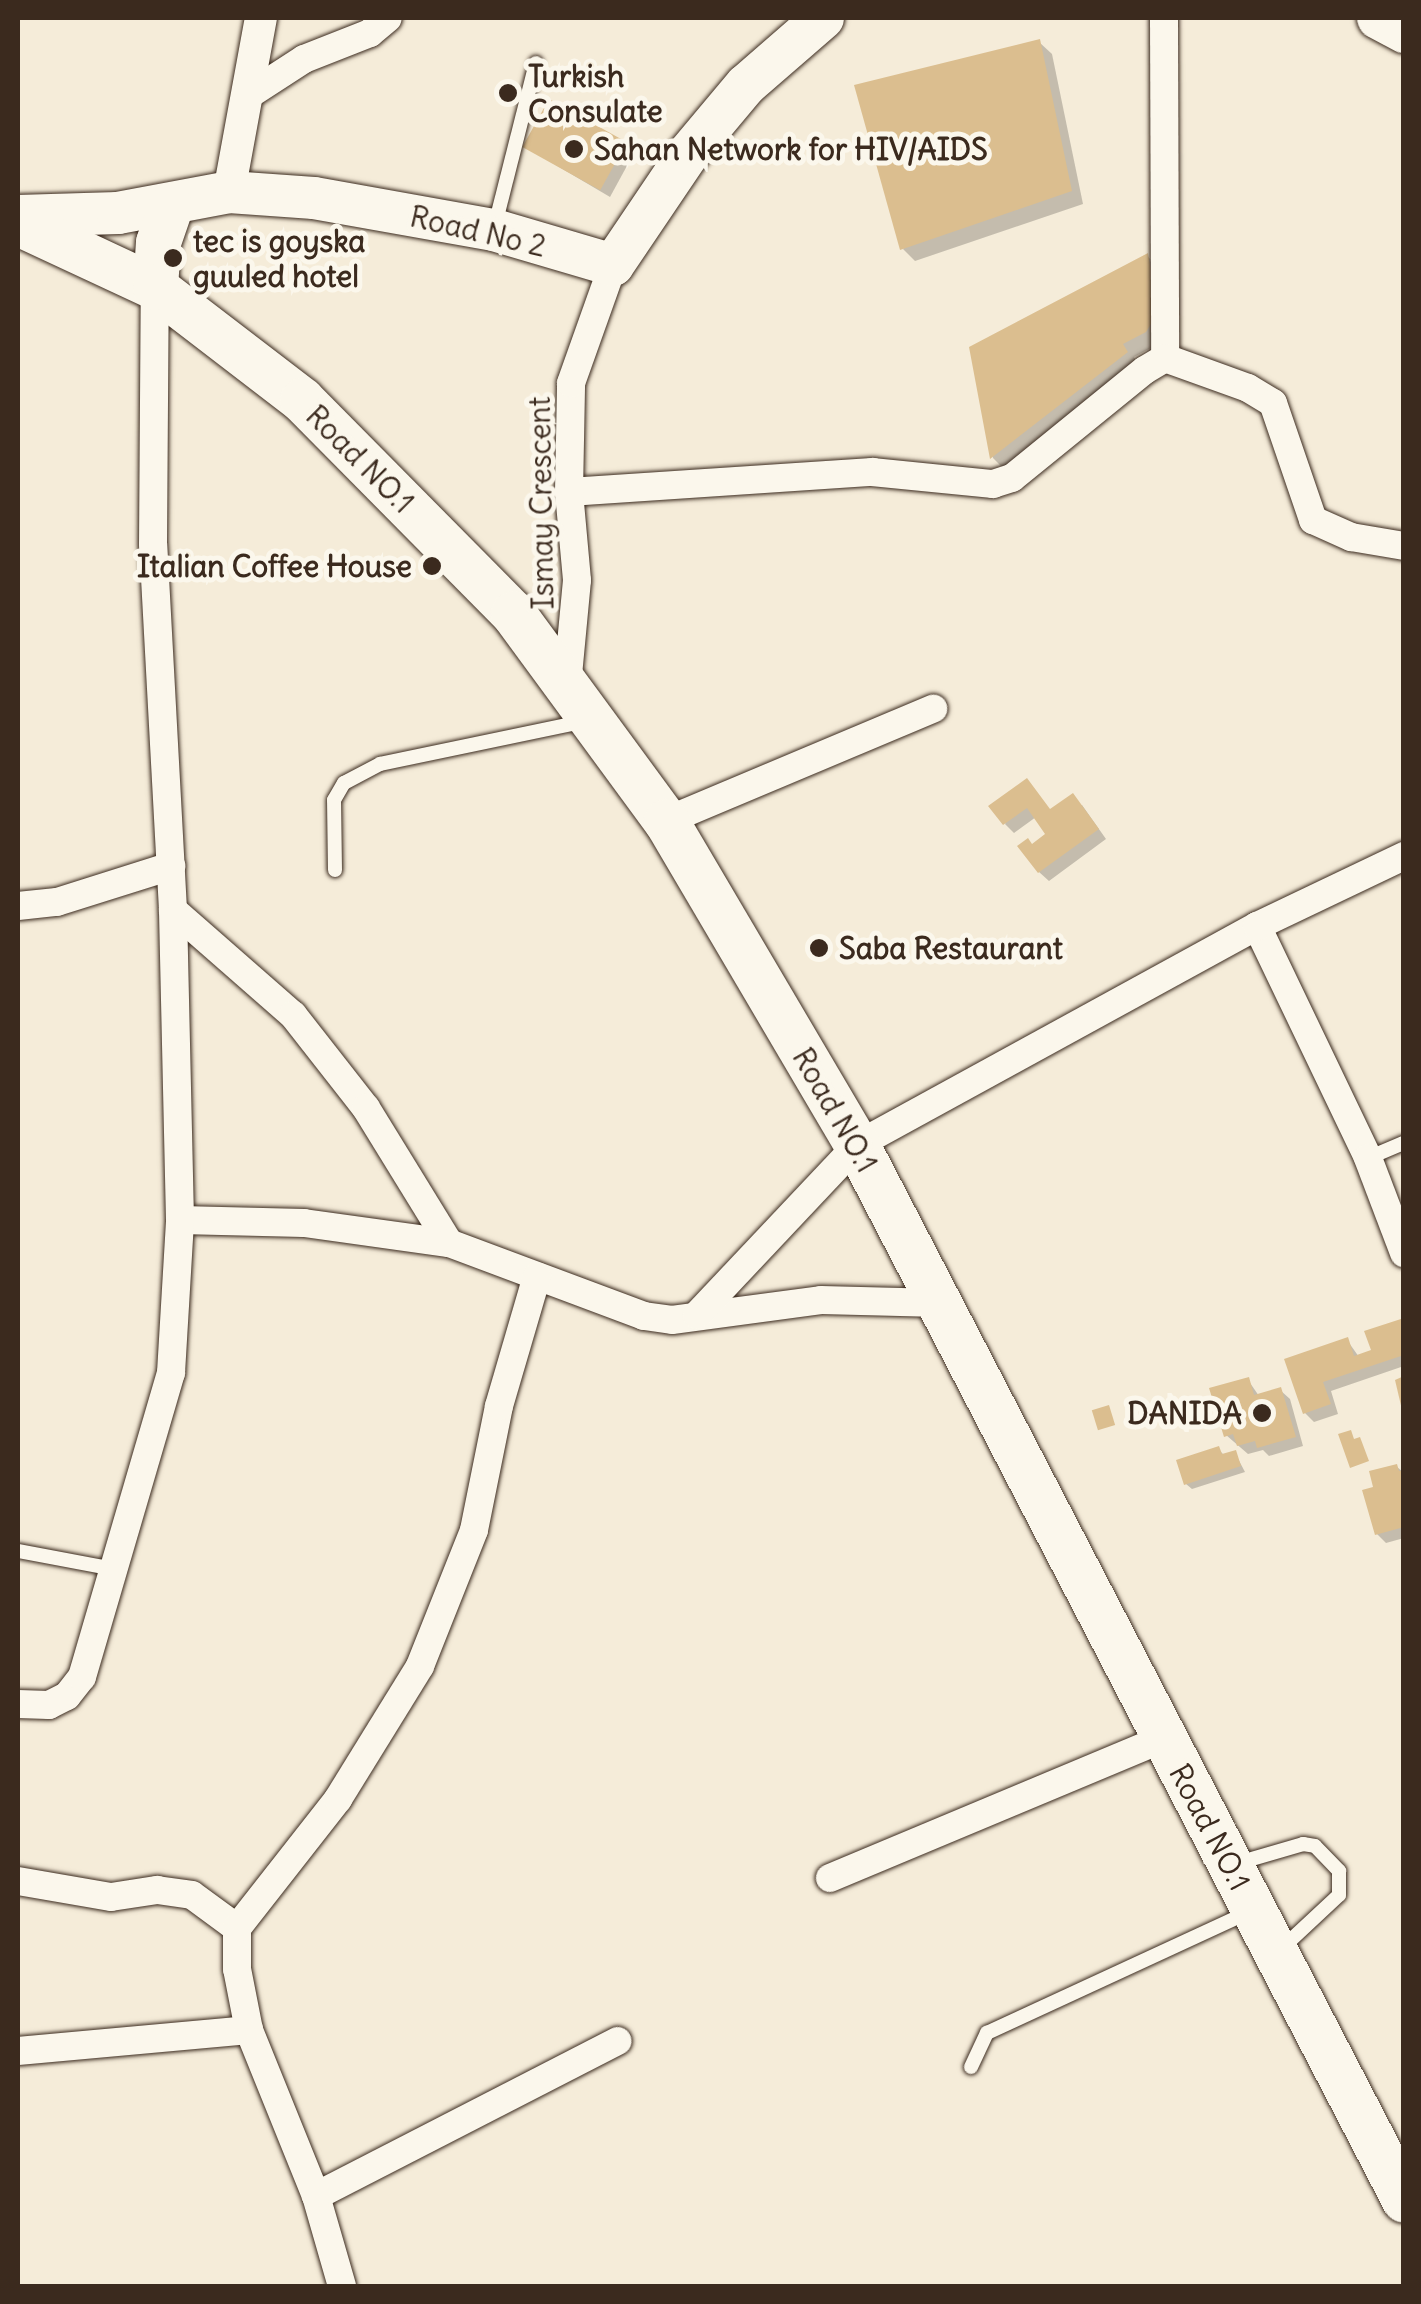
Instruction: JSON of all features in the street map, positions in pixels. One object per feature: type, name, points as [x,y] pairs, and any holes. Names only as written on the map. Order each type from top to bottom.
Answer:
[{"type":"highway","points":[[156,287],[156,252],[170,206]]},
{"type":"highway","name":"Road NO.1","points":[[18,219],[156,287],[302,400],[514,613],[666,821],[857,1146],[1404,2200]]},
{"type":"main road","points":[[613,265],[688,154],[746,85],[823,18]]},
{"type":"main road","points":[[1378,18],[1404,32]]},
{"type":"main road","name":"Road No 2","points":[[18,219],[170,206],[229,192],[314,198],[494,230],[613,265]]},
{"type":"street","points":[[229,192],[261,18]]},
{"type":"street","points":[[246,96],[304,59],[370,33],[388,18]]},
{"type":"street","points":[[1164,18],[1165,358]]},
{"type":"street","name":"Ismay Crescent","points":[[579,703],[577,580],[569,492],[571,383],[613,265]]},
{"type":"street","points":[[18,1704],[50,1705],[67,1696],[82,1677],[171,1373],[180,1220],[174,910],[153,545],[156,287]]},
{"type":"street","points":[[569,492],[872,472],[993,484],[1012,478],[1118,391],[1165,358]]},
{"type":"street","points":[[1165,358],[1248,388],[1273,402],[1312,520],[1350,538],[1404,546]]},
{"type":"street","points":[[666,821],[933,710]]},
{"type":"street","points":[[698,1315],[857,1146],[1257,926],[1404,856]]},
{"type":"street","points":[[18,906],[57,902],[171,866]]},
{"type":"street","points":[[174,910],[293,1015],[366,1108],[449,1243]]},
{"type":"street","points":[[1257,926],[1368,1158],[1404,1253]]},
{"type":"street","points":[[180,1220],[304,1223],[449,1243],[644,1316],[672,1320],[821,1300],[940,1302]]},
{"type":"street","points":[[342,2286],[316,2196],[250,2030],[237,1969],[237,1928],[338,1799],[420,1666],[474,1530],[499,1406],[537,1276]]},
{"type":"street","points":[[830,1878],[1164,1738]]},
{"type":"street","points":[[18,1881],[111,1898],[156,1890],[192,1895],[237,1928]]},
{"type":"street","points":[[18,2051],[250,2030]]},
{"type":"street","points":[[316,2196],[618,2041]]},
{"type":"lane","points":[[494,230],[536,63]]},
{"type":"lane","points":[[334,870],[334,800],[344,783],[380,764],[524,737],[579,703]]},
{"type":"lane","points":[[1368,1158],[1404,1144]]},
{"type":"lane","points":[[18,1552],[114,1569]]},
{"type":"lane","points":[[1232,1865],[1303,1844],[1315,1846],[1338,1871],[1339,1895],[1276,1954]]},
{"type":"lane","points":[[971,2066],[987,2033],[1253,1910]]},
{"type":"building","points":[[1040,39],[1072,191],[900,250],[854,85]]},
{"type":"building","points":[[549,99],[627,142],[600,190],[522,147]]},
{"type":"building","points":[[1148,253],[1158,312],[1146,332],[1123,344],[1128,352],[990,459],[969,347]]},
{"type":"building","points":[[1027,778],[1050,809],[1073,793],[1099,829],[1038,873],[1017,846],[1028,838],[1032,844],[1045,834],[1027,808],[1003,825],[988,806]]},
{"type":"building","points":[[1404,1318],[1404,1355],[1323,1382],[1331,1404],[1303,1414],[1284,1359],[1348,1337],[1354,1356],[1371,1350],[1364,1331]]},
{"type":"building","points":[[1404,1376],[1404,1414],[1403,1414],[1395,1380]]},
{"type":"building","points":[[1249,1377],[1254,1395],[1281,1387],[1296,1437],[1257,1448],[1255,1441],[1237,1446],[1233,1434],[1224,1437],[1209,1388]]},
{"type":"building","points":[[1109,1405],[1115,1425],[1098,1430],[1092,1410]]},
{"type":"building","points":[[1351,1430],[1354,1439],[1360,1437],[1369,1461],[1350,1468],[1338,1434]]},
{"type":"building","points":[[1219,1446],[1222,1454],[1236,1450],[1241,1466],[1184,1485],[1176,1460]]},
{"type":"building","points":[[1397,1464],[1399,1471],[1404,1470],[1404,1527],[1375,1535],[1362,1490],[1373,1487],[1369,1471]]},
{"type":"place","name":"Turkish Consulate","points":[[508,93]]},
{"type":"place","name":"Sahan Network for HIV/AIDS","points":[[574,149]]},
{"type":"place","name":"tec is goyska guuled hotel","points":[[173,258]]},
{"type":"place","name":"Italian Coffee House","points":[[432,566]]},
{"type":"place","name":"Saba Restaurant","points":[[819,948]]},
{"type":"place","name":"DANIDA","points":[[1262,1413]]}]
